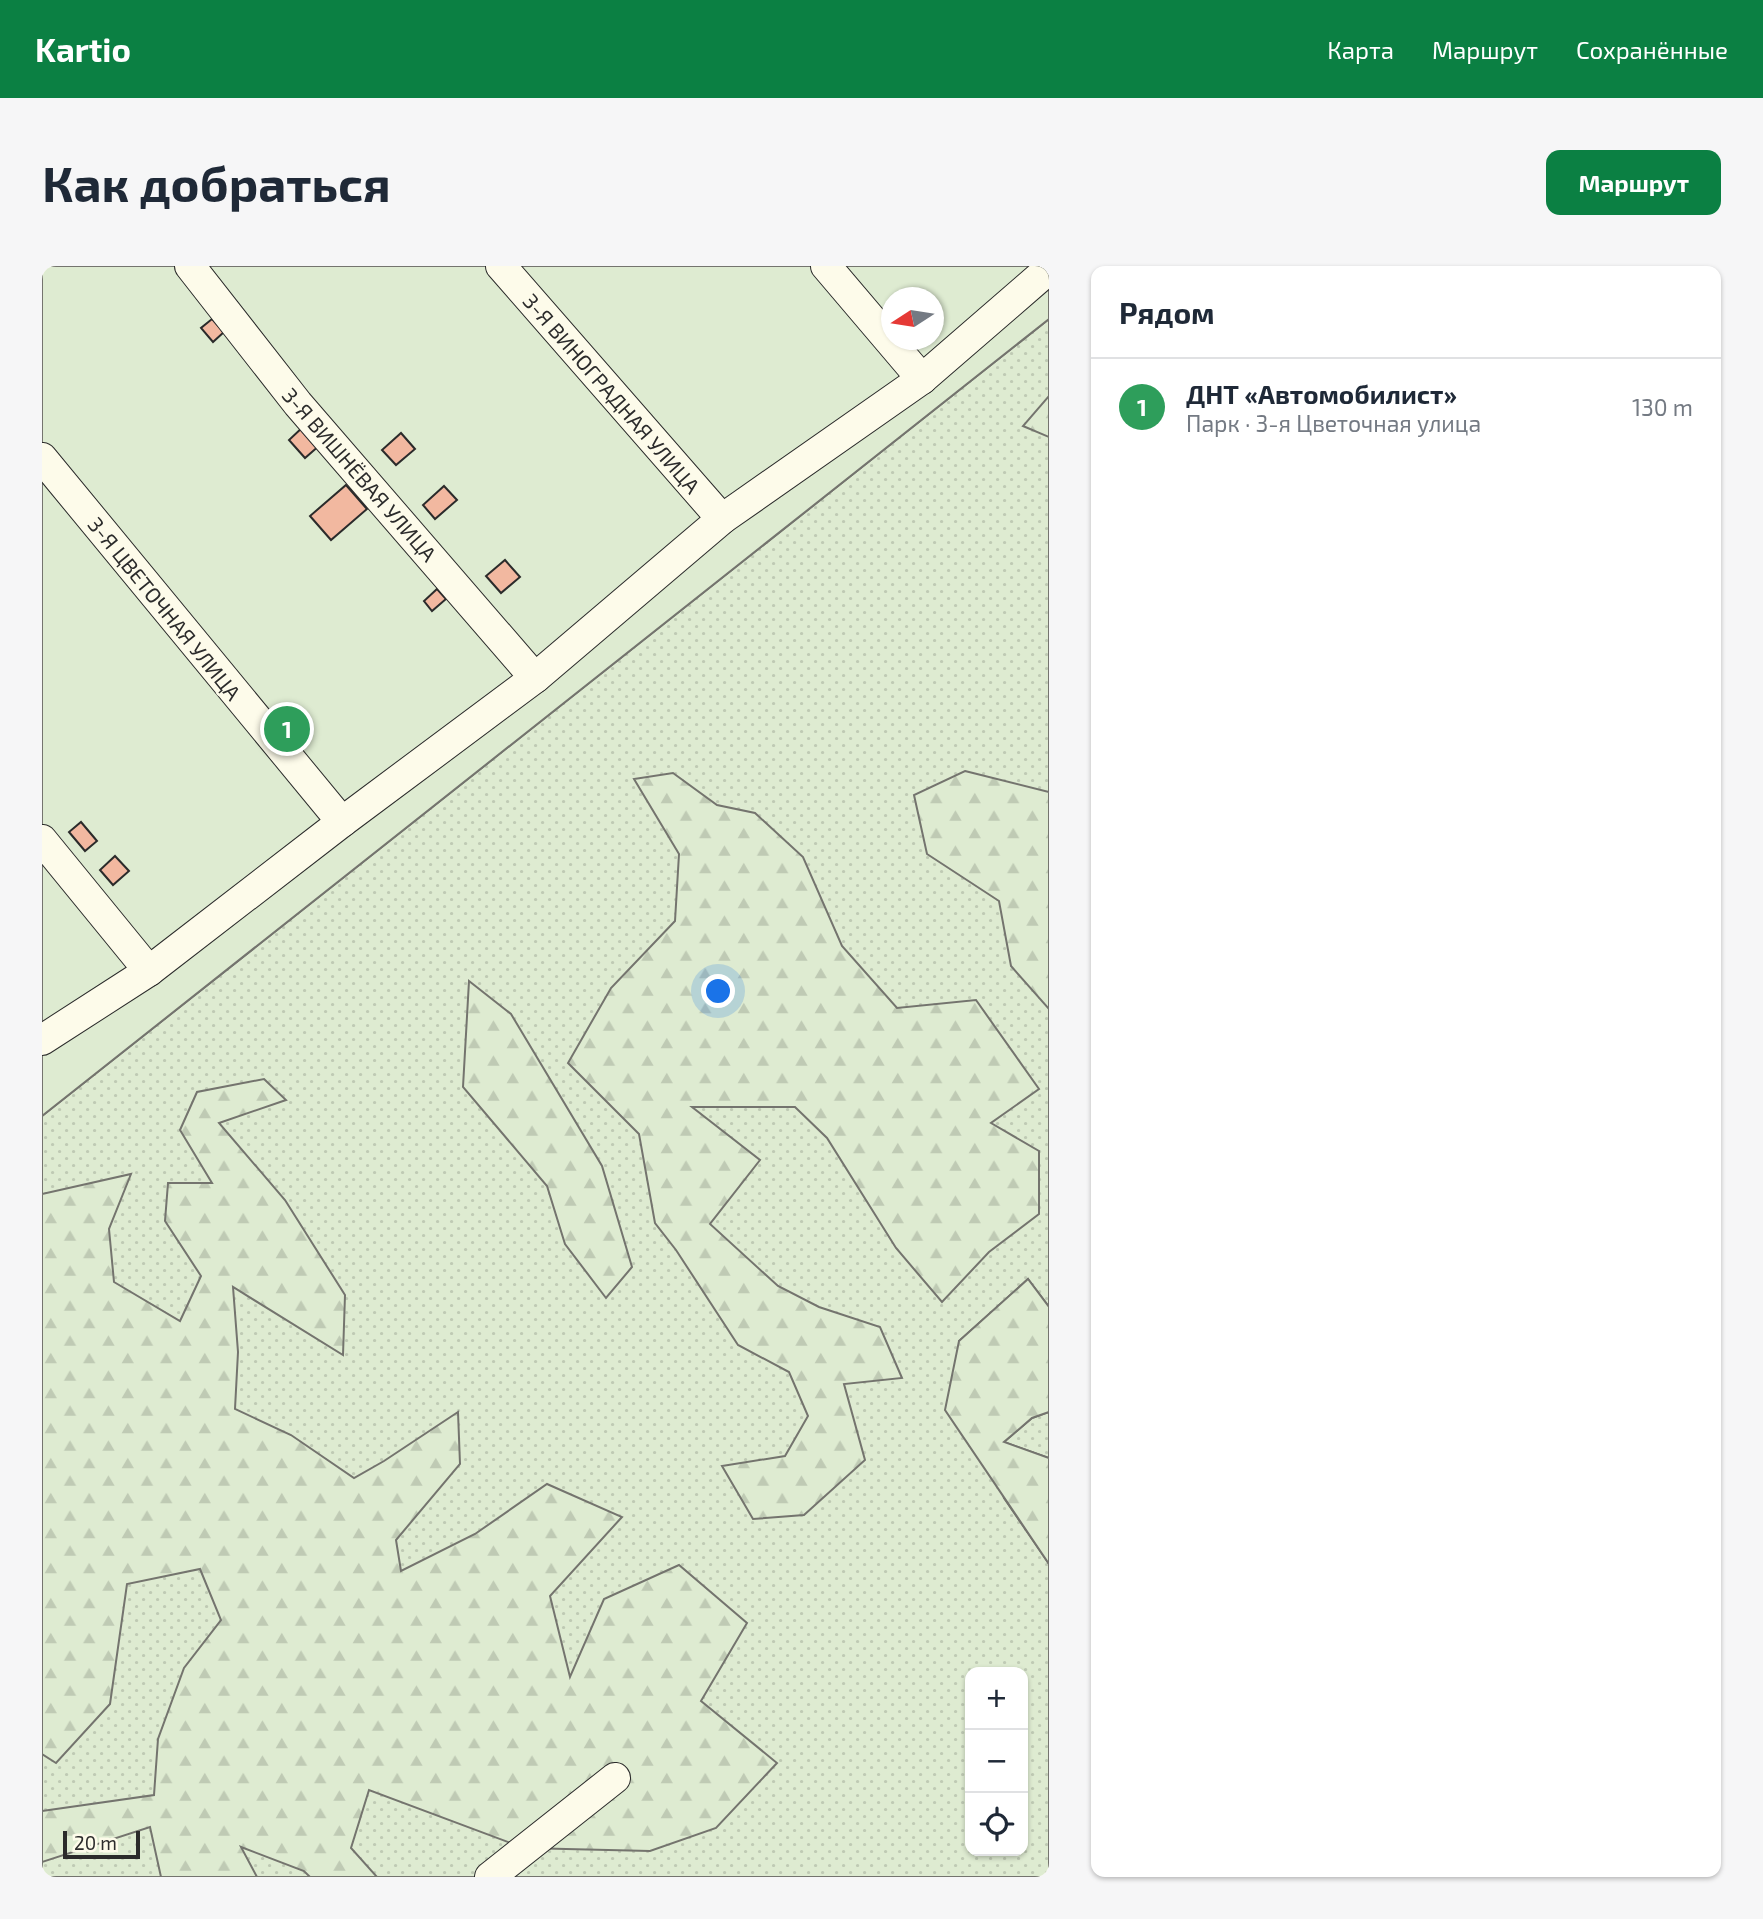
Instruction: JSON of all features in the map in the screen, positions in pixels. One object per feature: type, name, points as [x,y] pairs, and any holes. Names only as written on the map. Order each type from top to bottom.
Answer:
[{"type":"street","name":"3-Я ВИШНЁВАЯ УЛИЦА","points":[[190,266],[298,404],[535,678]]},
{"type":"street","name":"3-Я ВИНОГРАДНАЯ УЛИЦА","points":[[501,266],[722,519]]},
{"type":"street","points":[[826,266],[922,379]]},
{"type":"street","points":[[42,1040],[149,971],[535,678],[722,519],[922,379],[1049,269]]},
{"type":"street","name":"3-Я ЦВЕТОЧНАЯ УЛИЦА","points":[[42,458],[342,822]]},
{"type":"street","points":[[42,840],[149,971]]},
{"type":"street","points":[[490,1877],[615,1778]]},
{"type":"green space","points":[[42,266],[1049,266],[1049,319],[42,1116]]},
{"type":"green space","points":[[1049,319],[1049,1307],[1028,1279],[959,1341],[1004,1498],[1049,1564],[1049,1877],[42,1877],[42,1116]]},
{"type":"green space","points":[[1049,396],[1049,437],[1023,426]]},
{"type":"green space","points":[[965,771],[1049,792],[1049,1009],[1011,966],[999,901],[927,854],[914,795]]},
{"type":"green space","points":[[673,773],[717,805],[755,813],[803,857],[842,946],[897,1008],[976,1000],[1039,1089],[991,1123],[1039,1151],[1039,1214],[989,1252],[942,1302],[896,1248],[827,1138],[795,1107],[692,1107],[760,1160],[710,1224],[778,1286],[819,1307],[880,1327],[902,1378],[844,1384],[865,1460],[804,1515],[753,1519],[722,1466],[785,1456],[808,1416],[789,1372],[738,1345],[676,1250],[655,1223],[639,1134],[568,1063],[611,988],[675,921],[679,854],[634,779]]},
{"type":"green space","points":[[469,981],[511,1014],[602,1166],[632,1267],[606,1298],[565,1244],[547,1186],[463,1087]]},
{"type":"green space","points":[[264,1079],[286,1100],[219,1123],[285,1200],[345,1295],[343,1355],[233,1287],[238,1352],[235,1409],[291,1435],[354,1478],[458,1412],[460,1464],[396,1540],[401,1571],[475,1534],[547,1484],[622,1517],[550,1596],[570,1677],[604,1599],[679,1565],[747,1623],[701,1701],[777,1763],[716,1828],[650,1851],[524,1848],[369,1790],[351,1848],[377,1877],[310,1877],[304,1871],[241,1847],[257,1877],[161,1877],[150,1827],[42,1862],[42,1811],[154,1795],[158,1739],[184,1668],[221,1620],[200,1569],[127,1584],[110,1704],[56,1763],[42,1754],[42,1194],[131,1174],[109,1229],[114,1282],[180,1321],[201,1276],[165,1221],[168,1183],[212,1183],[180,1130],[197,1092]]},
{"type":"green space","points":[[1028,1279],[1049,1307],[1049,1412],[1032,1418],[1004,1442],[1049,1458],[1049,1564],[945,1410],[959,1341]]},
{"type":"green space","points":[[1049,1412],[1049,1458],[1004,1442],[1032,1418]]},
{"type":"building","points":[[212,319],[224,332],[213,342],[201,328]]},
{"type":"building","points":[[304,426],[320,445],[305,458],[289,440]]},
{"type":"building","points":[[401,433],[415,449],[396,465],[382,450]]},
{"type":"building","points":[[346,485],[367,509],[331,540],[310,516]]},
{"type":"building","points":[[444,486],[457,500],[435,519],[423,505]]},
{"type":"building","points":[[505,560],[520,577],[501,593],[486,576]]},
{"type":"building","points":[[437,589],[446,599],[432,611],[424,601]]},
{"type":"building","points":[[81,822],[97,841],[85,851],[69,832]]},
{"type":"building","points":[[115,856],[129,871],[113,885],[100,870]]},
{"type":"place","name":"ДНТ «Автомобилист»","points":[[287,729]]}]
